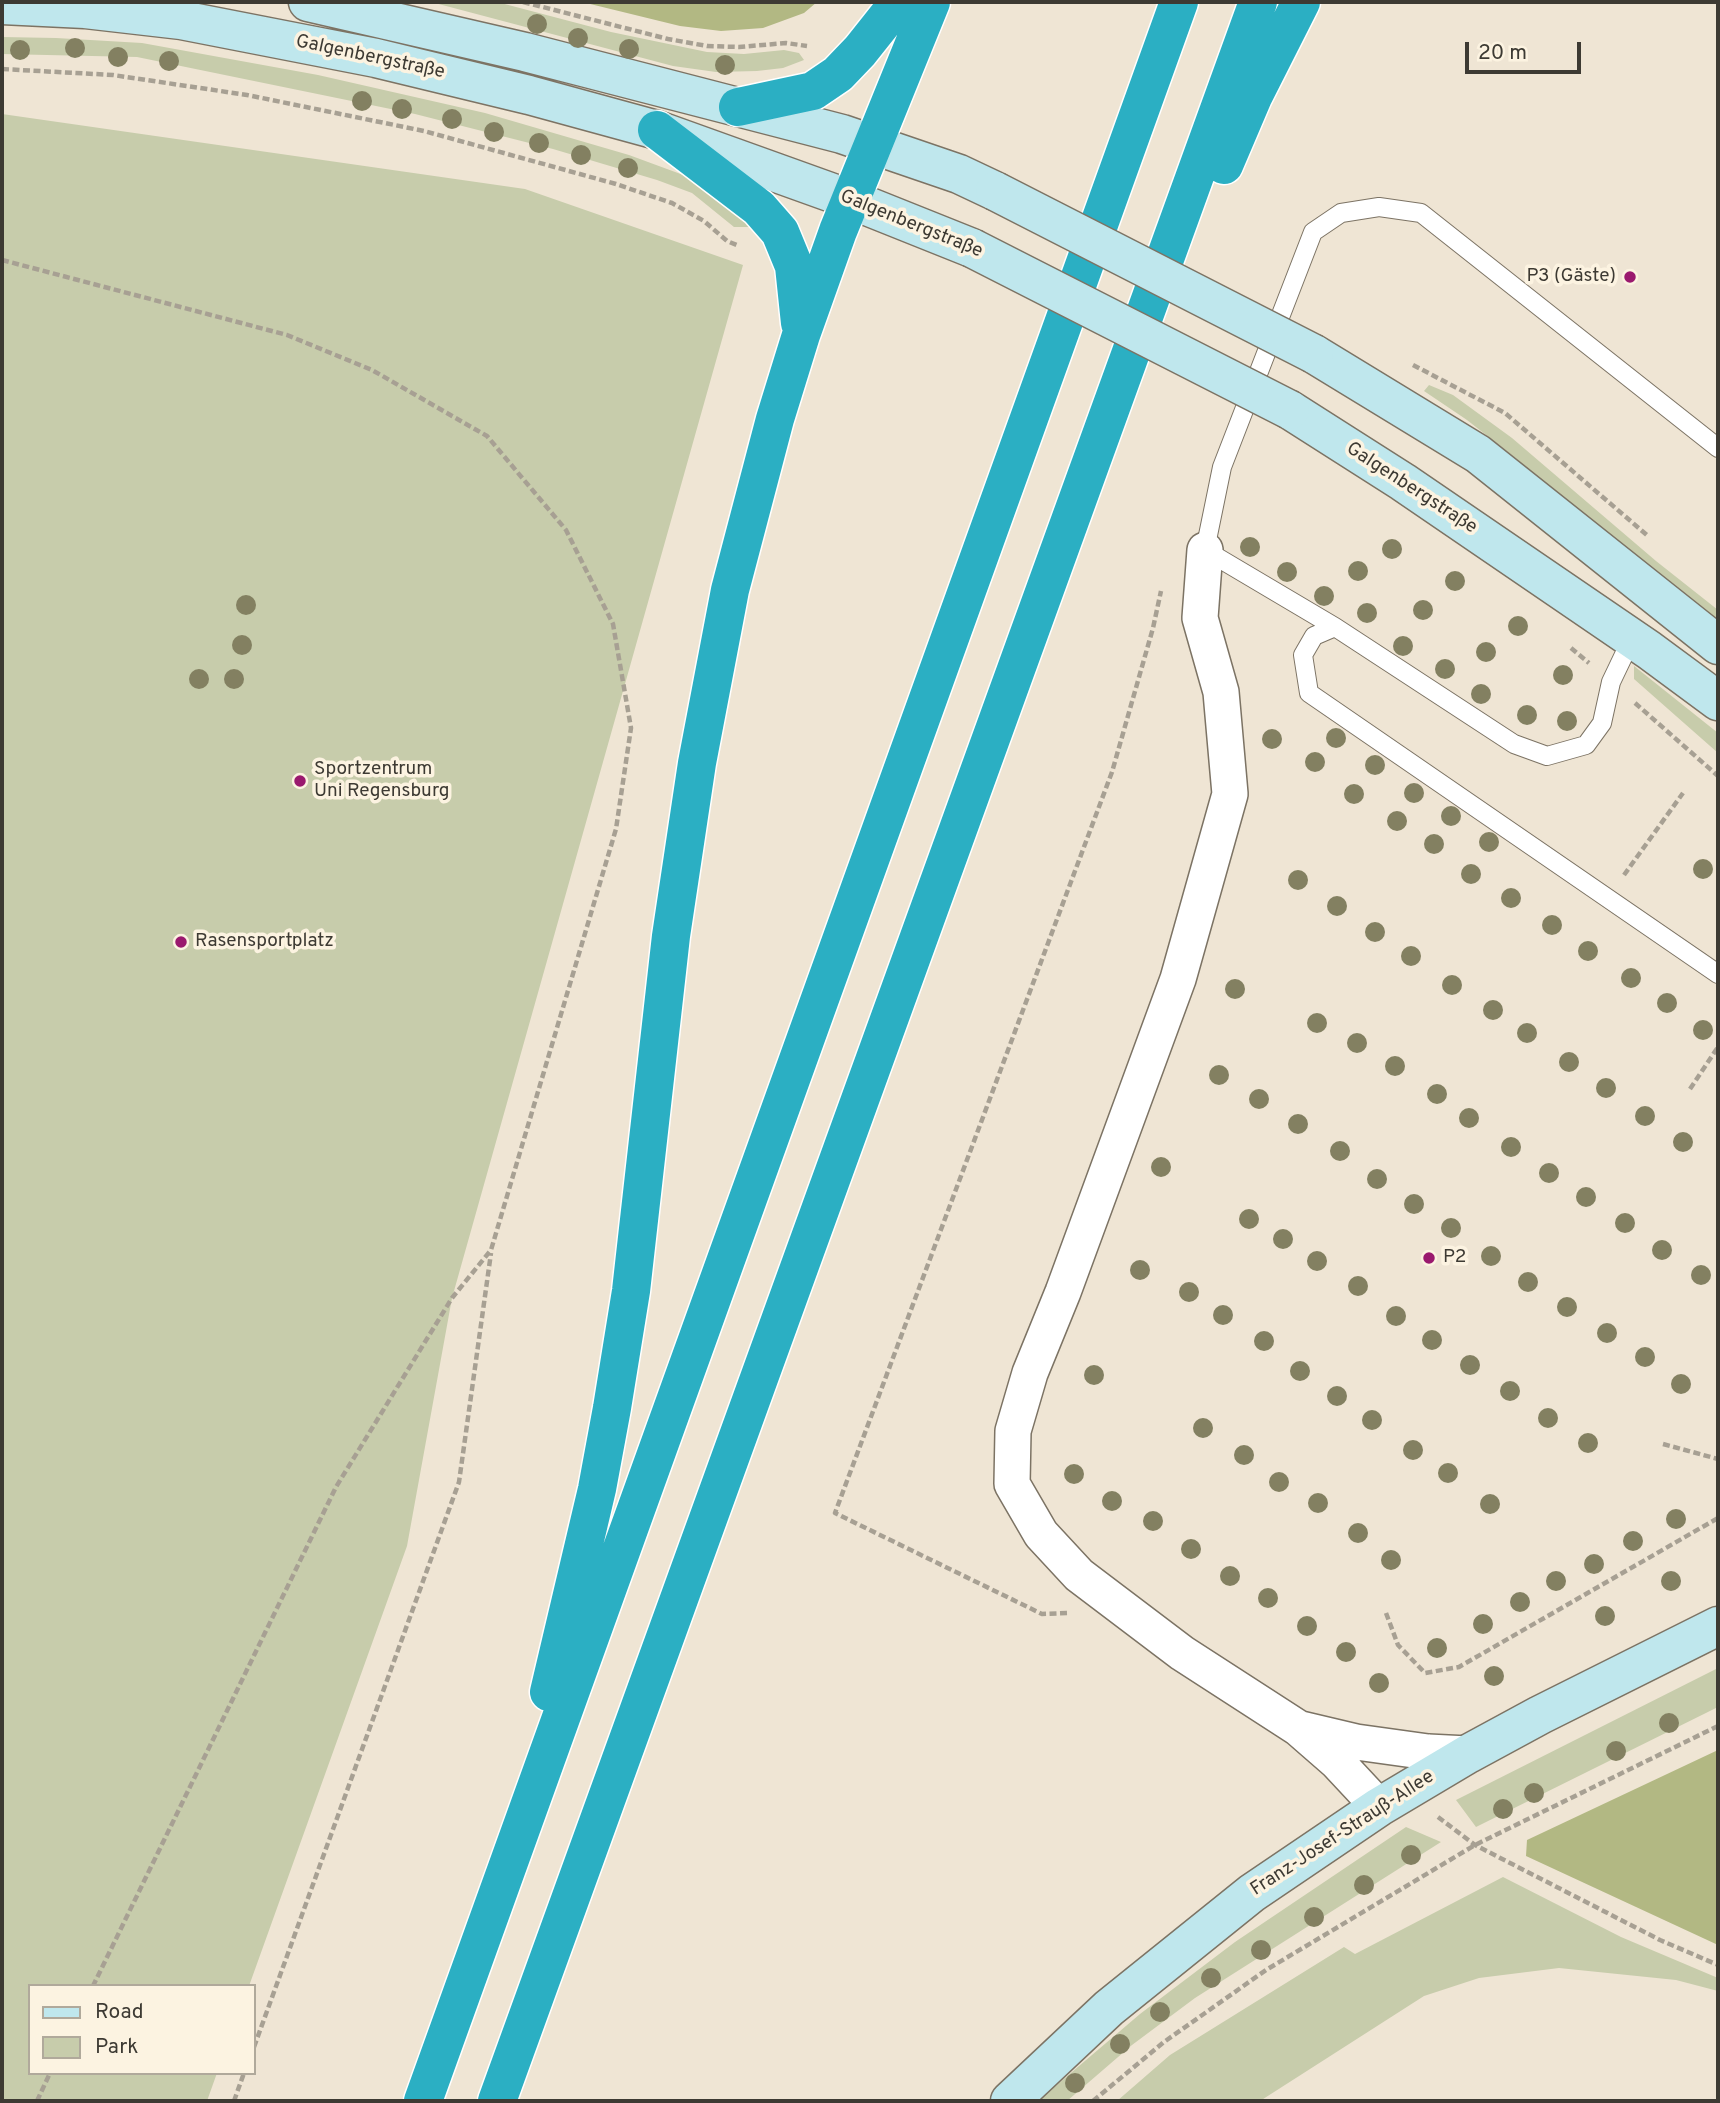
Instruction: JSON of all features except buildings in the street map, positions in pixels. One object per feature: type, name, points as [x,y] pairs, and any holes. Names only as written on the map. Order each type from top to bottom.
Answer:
[{"type":"highway","points":[[738,107],[813,91],[838,74],[899,2]]},
{"type":"highway","points":[[502,1886],[597,1489],[612,1408],[631,1291],[671,936],[704,723],[730,590],[775,419],[801,335],[931,2]]},
{"type":"highway","points":[[423,2101],[1180,2]]},
{"type":"highway","points":[[497,2101],[1258,2]]},
{"type":"highway","points":[[1068,527],[1254,97],[1301,2]]},
{"type":"highway","points":[[657,130],[758,208],[780,232],[794,266],[801,335]]},
{"type":"street","name":"Galgenbergstraße","points":[[308,2],[512,49],[738,107],[875,145],[959,174],[1314,354],[1478,454],[1718,645]]},
{"type":"street","name":"Galgenbergstraße","points":[[2,5],[85,9],[181,20],[376,58],[465,79],[657,130],[852,200],[972,248],[1290,410],[1403,482],[1632,638],[1718,701]]},
{"type":"street","points":[[1205,550],[1200,618],[1221,692],[1230,794],[1178,979],[1063,1292],[1030,1373],[1013,1431],[1012,1484],[1041,1534],[1079,1575],[1182,1653],[1298,1728],[1337,1762],[1394,1797]]},
{"type":"street","name":"Franz-Josef-Strauß-Allee","points":[[1010,2101],[1108,2008],[1241,1902],[1394,1797],[1468,1754],[1718,1626]]},
{"type":"street","points":[[1298,1728],[1367,1743],[1428,1752],[1468,1754]]},
{"type":"street","points":[[1367,1743],[1394,1797]]},
{"type":"lane","points":[[1632,638],[1611,682],[1602,723],[1586,745],[1547,756],[1514,744],[1335,627],[1205,550],[1223,467],[1313,232],[1341,213],[1379,207],[1421,212],[1718,448]]},
{"type":"lane","points":[[1335,627],[1314,636],[1303,655],[1309,693],[1718,974]]},
{"type":"path","points":[[2,69],[113,75],[247,95],[424,131],[616,184],[672,203],[704,221],[727,241],[743,247],[757,244],[780,232]]},
{"type":"path","points":[[2,260],[287,335],[372,370],[488,436],[566,530],[607,612],[612,624],[631,727],[616,830],[491,1250],[459,1482],[256,2041]]},
{"type":"path","points":[[1127,1611],[1042,1614],[835,1513],[1112,772],[1161,591]]},
{"type":"path","points":[[1607,898],[1684,793]]},
{"type":"path","points":[[1690,1089],[1718,1047]]},
{"type":"path","points":[[94,1984],[336,1487],[452,1298],[491,1250]]},
{"type":"path","points":[[1662,1444],[1718,1459]]},
{"type":"path","points":[[1386,1613],[1398,1645],[1425,1673],[1459,1667],[1718,1518]]},
{"type":"path","points":[[1093,2101],[1164,2042],[1266,1970],[1475,1845],[1718,1726]]},
{"type":"path","points":[[1394,1797],[1435,1815],[1475,1845],[1660,1940],[1718,1965]]},
{"type":"path","points":[[37,2101],[49,2075]]},
{"type":"path","points":[[234,2101],[243,2075]]},
{"type":"green space","points":[[431,2],[497,2],[611,32],[707,52],[744,54],[784,50],[799,53],[804,60],[783,68],[757,71],[716,72],[673,66]]},
{"type":"green space","points":[[582,2],[817,2],[804,13],[763,28],[721,31],[680,26]]},
{"type":"green space","points":[[2,37],[142,43],[318,75],[485,113],[629,155],[705,183],[743,216],[750,227],[734,227],[692,193],[553,149],[415,114],[137,57],[2,54]]},
{"type":"green space","name":"Sportzentrum Uni Regensburg","points":[[2,114],[525,189],[743,265],[452,1298],[407,1546],[250,1984],[28,1984],[28,2075],[216,2075],[207,2101],[2,2101]]},
{"type":"green space","points":[[1429,385],[1453,395],[1512,438],[1656,561],[1718,610],[1718,627],[1627,555],[1518,460],[1424,391]]},
{"type":"green space","points":[[1634,666],[1718,733],[1718,753],[1634,679]]},
{"type":"green space","points":[[1718,1668],[1718,1707],[1476,1827],[1456,1800]]},
{"type":"green space","points":[[1718,1750],[1718,1945],[1526,1856],[1527,1840]]},
{"type":"green space","points":[[1406,1827],[1441,1842],[1195,1998],[1132,2045],[1067,2101],[1038,2101],[1140,2014],[1235,1942]]},
{"type":"green space","points":[[1503,1877],[1621,1937],[1718,1978],[1718,1991],[1676,1980],[1559,1968],[1479,1978],[1424,1996],[1260,2101],[1117,2101],[1170,2055],[1344,1947],[1355,1954]]},
{"type":"place","name":"P3 (Gäste)","points":[[1630,277]]},
{"type":"place","name":"Sportzentrum Uni Regensburg","points":[[300,781]]},
{"type":"place","name":"Rasensportplatz","points":[[181,942]]},
{"type":"place","name":"P2","points":[[1429,1258]]}]
